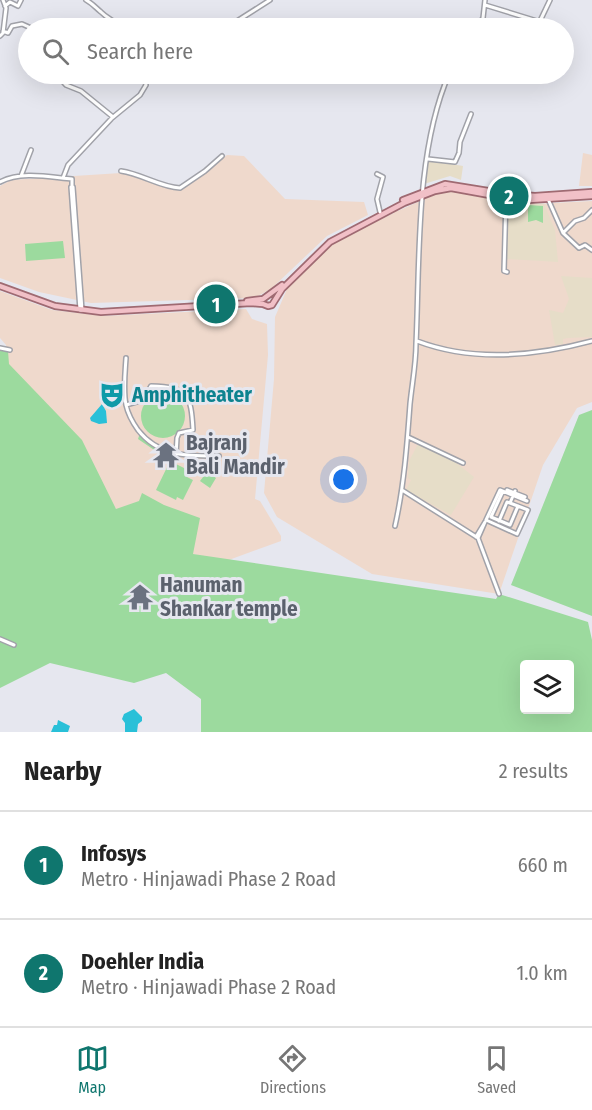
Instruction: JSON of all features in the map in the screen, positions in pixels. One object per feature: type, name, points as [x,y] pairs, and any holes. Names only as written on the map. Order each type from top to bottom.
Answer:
[{"type":"main road","points":[[265,300],[335,237],[380,212],[450,183],[507,196],[549,199],[592,194]]},
{"type":"main road","points":[[265,300],[269,306],[282,289],[335,237],[423,193]]},
{"type":"main road","points":[[507,196],[592,194]]},
{"type":"main road","points":[[0,284],[48,301],[81,309],[203,305],[265,300],[272,297],[273,301]]},
{"type":"street","points":[[0,36],[3,31],[5,6],[3,0]]},
{"type":"street","points":[[5,6],[10,1],[18,6],[21,0]]},
{"type":"street","points":[[86,0],[95,4],[101,12],[110,18]]},
{"type":"street","points":[[242,18],[270,0]]},
{"type":"street","points":[[541,18],[550,0]]},
{"type":"street","points":[[483,18],[485,2],[529,18]]},
{"type":"street","points":[[3,31],[8,33],[12,26],[18,25]]},
{"type":"street","points":[[65,84],[81,91],[112,117]]},
{"type":"street","points":[[63,178],[68,165],[112,117],[140,95],[146,84]]},
{"type":"street","points":[[395,526],[402,490],[417,341],[417,276],[423,193],[434,119],[446,84]]},
{"type":"street","points":[[428,159],[456,162],[460,142],[471,114]]},
{"type":"street","points":[[21,176],[31,150]]},
{"type":"street","points":[[121,171],[172,188],[180,188],[222,156]]},
{"type":"street","points":[[377,174],[383,177],[376,199],[380,212]]},
{"type":"street","points":[[0,182],[12,176],[72,179],[81,309]]},
{"type":"street","points":[[507,196],[504,271],[507,272]]},
{"type":"street","points":[[549,199],[563,233],[580,249],[585,245],[592,250]]},
{"type":"street","points":[[563,233],[574,221],[584,219],[592,210]]},
{"type":"street","points":[[417,341],[458,352],[491,354],[532,352],[592,341]]},
{"type":"street","points":[[0,348],[10,350]]},
{"type":"street","points":[[126,358],[126,405],[134,425],[143,436],[155,446],[176,455],[219,456]]},
{"type":"street","points":[[126,405],[142,400],[151,386],[178,388],[185,394],[190,400],[193,430],[179,434],[176,455]]},
{"type":"street","points":[[408,437],[463,463]]},
{"type":"street","points":[[402,490],[477,537],[499,594]]},
{"type":"street","points":[[477,537],[500,491],[514,493],[527,501]]},
{"type":"street","points":[[510,503],[514,493]]},
{"type":"street","points":[[485,521],[518,533],[528,510],[507,502],[499,521]]},
{"type":"street","points":[[495,503],[491,517],[507,524]]},
{"type":"street","points":[[505,529],[507,524],[510,524],[518,506]]},
{"type":"street","points":[[0,639],[14,645]]},
{"type":"shaded area","points":[[583,153],[592,155],[592,186],[579,186]]},
{"type":"shaded area","points":[[227,155],[244,156],[285,199],[364,202],[368,215],[327,236],[271,289],[254,298],[91,303],[39,292],[0,278],[0,186],[11,180],[121,173],[183,188]]},
{"type":"shaded area","points":[[428,160],[463,166],[461,180],[450,176],[424,184]]},
{"type":"shaded area","points":[[449,188],[534,204],[592,201],[592,402],[577,408],[543,465],[499,594],[372,574],[277,517],[264,493],[274,379],[275,317],[287,289],[337,239],[394,211]]},
{"type":"shaded area","points":[[508,201],[544,204],[555,230],[558,262],[506,259]]},
{"type":"shaded area","points":[[561,276],[592,278],[592,337],[563,339],[563,344],[555,345],[549,310],[563,313],[569,299]]},
{"type":"shaded area","points":[[0,291],[52,310],[104,316],[246,309],[252,319],[267,324],[268,355],[255,499],[260,501],[281,536],[281,541],[226,561],[173,550],[137,537],[8,365],[6,345],[0,338]]},
{"type":"shaded area","points":[[418,444],[454,461],[474,477],[451,515],[406,490],[411,480],[408,478],[409,461]]},
{"type":"green space","points":[[528,205],[543,206],[543,223],[536,220],[528,222]]},
{"type":"green space","points":[[63,241],[65,258],[26,261],[25,244]]},
{"type":"green space","points":[[0,349],[8,351],[9,364],[82,440],[116,509],[139,501],[142,493],[164,505],[200,518],[193,554],[496,599],[499,594],[588,622],[592,640],[592,732],[201,732],[201,699],[166,673],[134,683],[50,663],[0,688]]},
{"type":"green space","points":[[163,394],[179,400],[185,416],[179,432],[163,438],[147,432],[141,416],[147,400]]},
{"type":"green space","points":[[592,410],[592,616],[511,585],[579,415]]},
{"type":"green space","points":[[140,433],[154,445],[169,453],[166,458],[138,439]]},
{"type":"green space","points":[[210,459],[215,463],[209,473],[216,478],[210,488],[200,481],[207,472],[203,469]]},
{"type":"green space","points":[[170,461],[190,471],[187,477],[193,480],[183,500],[177,497],[176,500],[156,490]]},
{"type":"water","points":[[102,404],[106,411],[107,423],[99,424],[91,421],[90,418]]},
{"type":"water","points":[[134,709],[142,717],[142,721],[138,724],[137,732],[125,732],[125,723],[122,719],[124,714]]},
{"type":"water","points":[[58,720],[70,726],[68,732],[51,732]]},
{"type":"place","name":"Doehler India","points":[[509,196]]},
{"type":"place","name":"Infosys","points":[[216,304]]},
{"type":"place","name":"Amphitheater","points":[[112,395]]},
{"type":"place","name":"Bajranj Bali Mandir","points":[[166,455]]},
{"type":"place","name":"Hanuman Shankar temple","points":[[140,597]]}]
